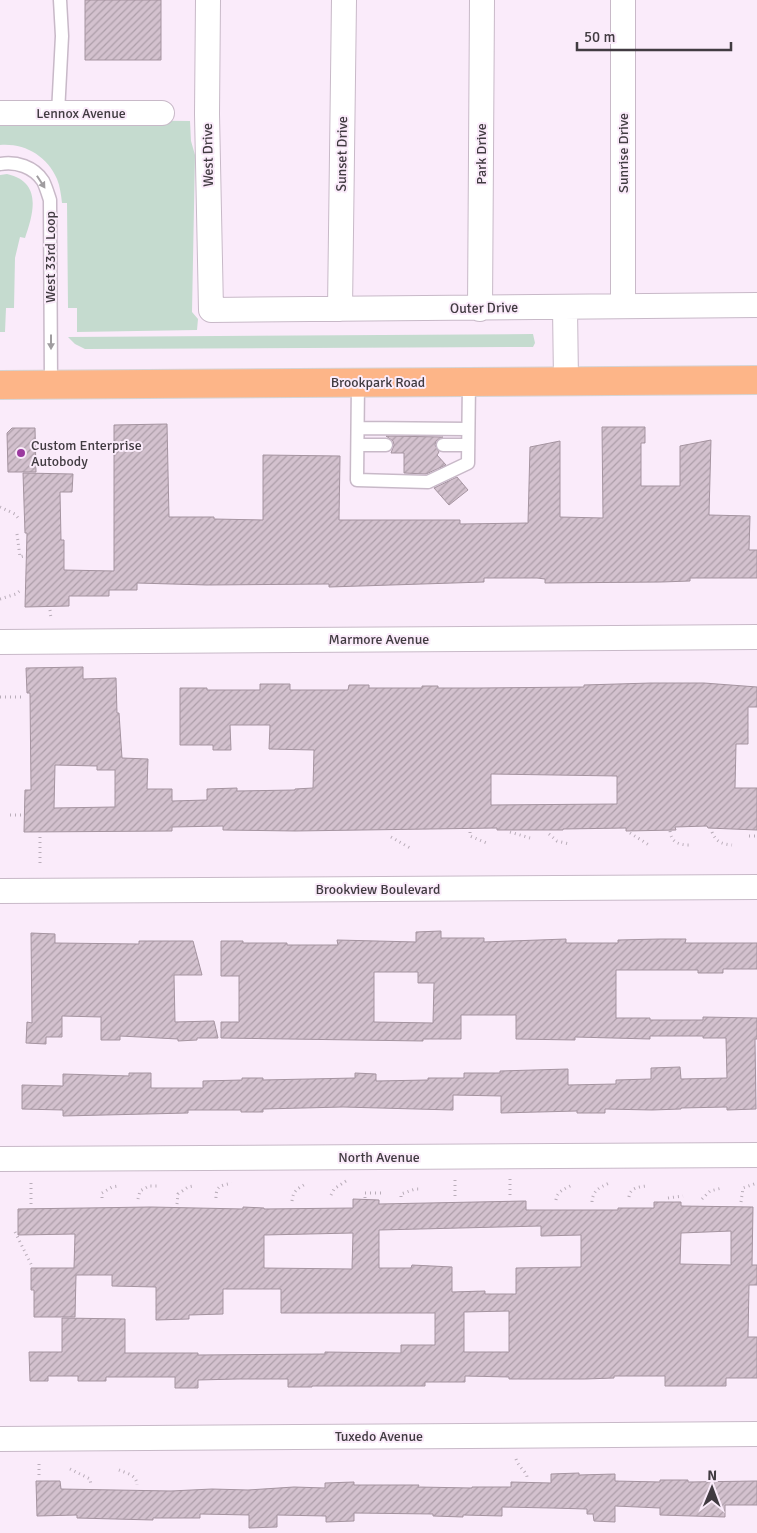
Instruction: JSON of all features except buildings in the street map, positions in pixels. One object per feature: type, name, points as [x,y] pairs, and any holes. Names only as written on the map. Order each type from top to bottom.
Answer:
[{"type":"main road","name":"Brookpark Road","points":[[0,385],[757,380]]},
{"type":"street","name":"West Drive","points":[[208,0],[207,114],[211,310]]},
{"type":"street","name":"Sunset Drive","points":[[340,308],[344,0]]},
{"type":"street","name":"Park Drive","points":[[480,308],[482,0]]},
{"type":"street","name":"Sunrise Drive","points":[[623,0],[623,305]]},
{"type":"street","name":"Lennox Avenue","points":[[0,113],[162,113]]},
{"type":"street","name":"Outer Drive","points":[[211,310],[757,305]]},
{"type":"street","points":[[565,307],[566,381]]},
{"type":"street","name":"Marmore Avenue","points":[[0,642],[757,637]]},
{"type":"street","name":"Brookview Boulevard","points":[[0,891],[757,887]]},
{"type":"street","name":"North Avenue","points":[[0,1159],[757,1155]]},
{"type":"street","name":"Tuxedo Avenue","points":[[0,1439],[757,1434]]},
{"type":"lane","points":[[58,113],[62,36],[60,0]]},
{"type":"lane","name":"West 33rd Loop","points":[[0,164],[8,162],[28,167],[42,180],[50,200],[51,384]]},
{"type":"lane","points":[[358,382],[357,480],[428,482],[468,463],[469,382]]},
{"type":"lane","points":[[358,428],[468,429]]},
{"type":"lane","points":[[358,445],[386,445]]},
{"type":"lane","points":[[443,445],[468,445]]},
{"type":"path","points":[[0,507],[14,514],[19,519]]},
{"type":"path","points":[[17,534],[20,557],[24,556]]},
{"type":"path","points":[[0,599],[16,594],[22,589]]},
{"type":"path","points":[[50,610],[50,620]]},
{"type":"path","points":[[0,697],[24,697]]},
{"type":"path","points":[[10,815],[21,815]]},
{"type":"path","points":[[670,831],[671,837],[679,845],[689,845]]},
{"type":"path","points":[[470,832],[470,836],[489,844]]},
{"type":"path","points":[[510,832],[530,838]]},
{"type":"path","points":[[712,832],[715,839],[723,844],[732,845]]},
{"type":"path","points":[[630,833],[649,845]]},
{"type":"path","points":[[549,834],[558,841],[569,844]]},
{"type":"path","points":[[749,836],[757,836]]},
{"type":"path","points":[[40,837],[40,866]]},
{"type":"path","points":[[391,837],[410,848]]},
{"type":"path","points":[[455,1177],[455,1196]]},
{"type":"path","points":[[510,1177],[510,1195]]},
{"type":"path","points":[[30,1204],[31,1179]]},
{"type":"path","points":[[331,1194],[334,1189],[346,1182]]},
{"type":"path","points":[[216,1198],[216,1190],[218,1188],[232,1183]]},
{"type":"path","points":[[292,1201],[292,1194],[295,1190],[307,1183]]},
{"type":"path","points":[[592,1202],[595,1191],[609,1183]]},
{"type":"path","points":[[741,1202],[743,1188],[757,1183]]},
{"type":"path","points":[[556,1200],[560,1192],[572,1185]]},
{"type":"path","points":[[102,1198],[102,1193],[105,1190],[118,1186]]},
{"type":"path","points":[[138,1199],[140,1190],[143,1188],[158,1186]]},
{"type":"path","points":[[177,1204],[178,1194],[182,1190],[193,1186]]},
{"type":"path","points":[[629,1197],[634,1188],[646,1186]]},
{"type":"path","points":[[702,1199],[706,1193],[722,1188]]},
{"type":"path","points":[[401,1197],[402,1194],[408,1191],[422,1189]]},
{"type":"path","points":[[365,1198],[365,1193],[382,1193]]},
{"type":"path","points":[[668,1198],[683,1196]]},
{"type":"path","points":[[15,1232],[32,1266]]},
{"type":"path","points":[[516,1459],[519,1467],[526,1473],[527,1477]]},
{"type":"path","points":[[39,1464],[39,1478]]},
{"type":"path","points":[[70,1469],[90,1479],[91,1484]]},
{"type":"path","points":[[119,1470],[133,1476],[137,1481],[137,1485]]},
{"type":"green space","points":[[86,120],[190,121],[191,141],[195,155],[192,312],[198,319],[197,330],[77,332],[77,308],[68,308],[67,203],[62,203],[57,179],[53,171],[41,158],[18,146],[0,145],[0,124]]},
{"type":"green space","points":[[7,174],[18,178],[26,184],[32,199],[32,208],[25,238],[20,237],[15,258],[14,308],[6,308],[5,332],[0,332],[0,175]]},
{"type":"green space","points":[[533,334],[535,343],[533,347],[85,349],[75,344],[68,337]]},
{"type":"place","name":"Custom Enterprise Autobody","points":[[21,453]]}]
